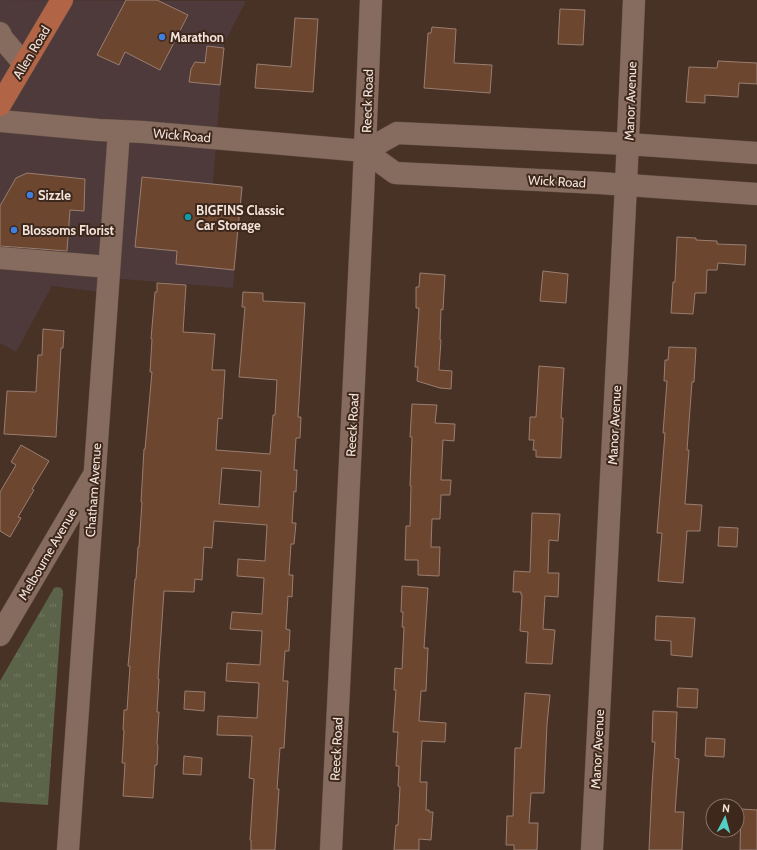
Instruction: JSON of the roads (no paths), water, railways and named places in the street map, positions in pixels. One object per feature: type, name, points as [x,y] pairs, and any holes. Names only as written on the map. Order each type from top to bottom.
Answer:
[{"type":"main road","name":"Allen Road","points":[[0,105],[62,0]]},
{"type":"street","name":"Reeck Road","points":[[331,850],[371,0]]},
{"type":"street","name":"Manor Avenue","points":[[592,850],[634,0]]},
{"type":"street","points":[[0,33],[2,38],[24,64]]},
{"type":"street","name":"Wick Road","points":[[0,121],[365,151],[395,173],[598,183],[757,194]]},
{"type":"street","name":"Chatham Avenue","points":[[68,850],[119,131]]},
{"type":"street","points":[[365,151],[398,133],[628,144],[757,153]]},
{"type":"street","points":[[0,258],[109,267]]},
{"type":"street","name":"Melbourne Avenue","points":[[0,635],[95,473]]},
{"type":"place","name":"Marathon","points":[[162,37]]},
{"type":"place","name":"Sizzle","points":[[30,195]]},
{"type":"place","name":"BIGFINS Classic Car Storage","points":[[188,217]]},
{"type":"place","name":"Blossoms Florist","points":[[14,230]]}]
